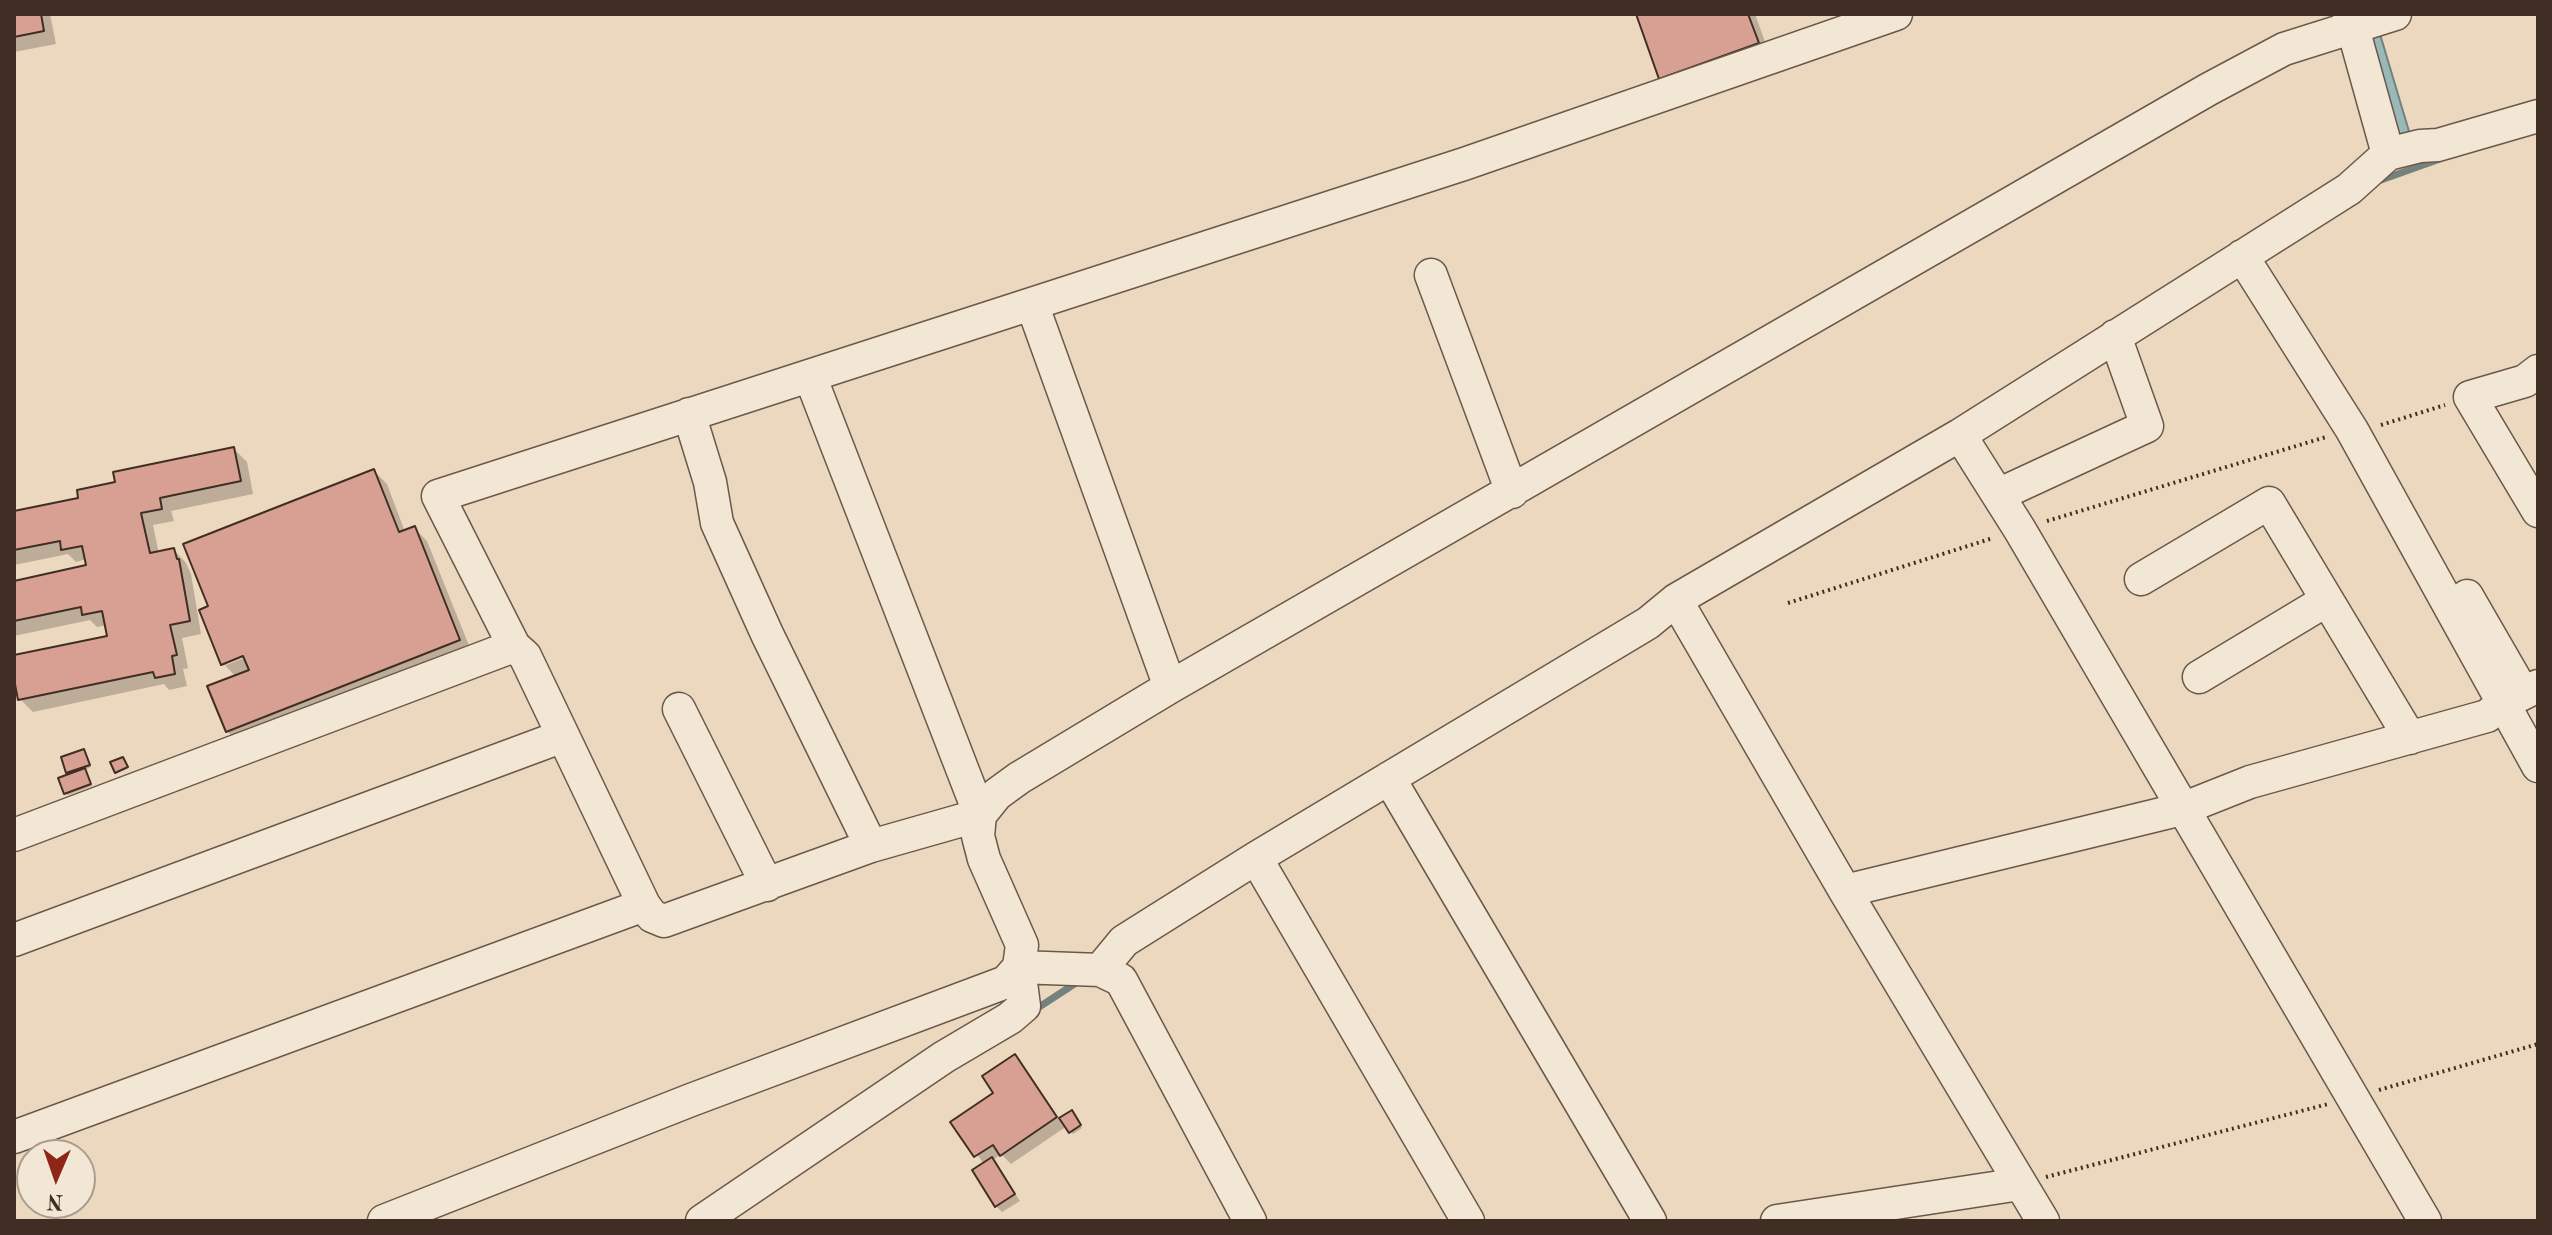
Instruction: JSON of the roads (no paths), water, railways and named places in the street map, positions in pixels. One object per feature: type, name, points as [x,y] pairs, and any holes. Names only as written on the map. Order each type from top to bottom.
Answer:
[{"type":"street","points":[[1896,14],[1812,27],[1464,164],[438,496],[514,646],[525,656],[644,905],[652,916],[664,921],[871,846],[980,815],[997,794],[1019,778],[1170,687],[2209,89],[2284,49],[2351,20],[2390,15]]},
{"type":"street","points":[[2351,20],[2388,154]]},
{"type":"street","points":[[1100,970],[1124,941],[1256,858],[1648,623],[1676,600],[1960,435],[2349,189],[2388,154],[2438,145],[2538,116]]},
{"type":"street","points":[[2242,256],[2360,429],[2521,695],[2538,766]]},
{"type":"street","points":[[1431,275],[1512,492]]},
{"type":"street","points":[[1032,304],[1170,687]]},
{"type":"street","points":[[1998,495],[2147,426],[2115,336]]},
{"type":"street","points":[[2538,371],[2525,381],[2470,397],[2538,511]]},
{"type":"street","points":[[702,1221],[1024,1006],[1019,967],[1022,945],[984,859],[978,836],[980,815],[810,376]]},
{"type":"street","points":[[689,414],[710,482],[717,523],[767,634],[871,846]]},
{"type":"street","points":[[1960,435],[2020,530],[2425,1221]]},
{"type":"street","points":[[2141,579],[2269,503],[2410,738]]},
{"type":"street","points":[[1676,600],[1845,891],[2043,1221]]},
{"type":"street","points":[[2199,677],[2327,600]]},
{"type":"street","points":[[14,835],[514,646]]},
{"type":"street","points":[[1845,891],[2182,809],[2250,782],[2487,716],[2521,695]]},
{"type":"street","points":[[679,709],[767,885]]},
{"type":"street","points":[[14,940],[563,736]]},
{"type":"street","points":[[1389,778],[1650,1221]]},
{"type":"street","points":[[1256,858],[1468,1221]]},
{"type":"street","points":[[14,1137],[644,905]]},
{"type":"street","points":[[1019,967],[1100,970],[1121,980],[1250,1221]]},
{"type":"street","points":[[384,1221],[691,1100],[1006,982],[1019,967]]},
{"type":"street","points":[[1777,1221],[2020,1184]]},
{"type":"water","points":[[2353,14],[2374,14],[2411,138],[2390,146]]},
{"type":"waterway","points":[[2381,180],[2440,159]]},
{"type":"waterway","points":[[1033,1011],[1079,981]]}]
